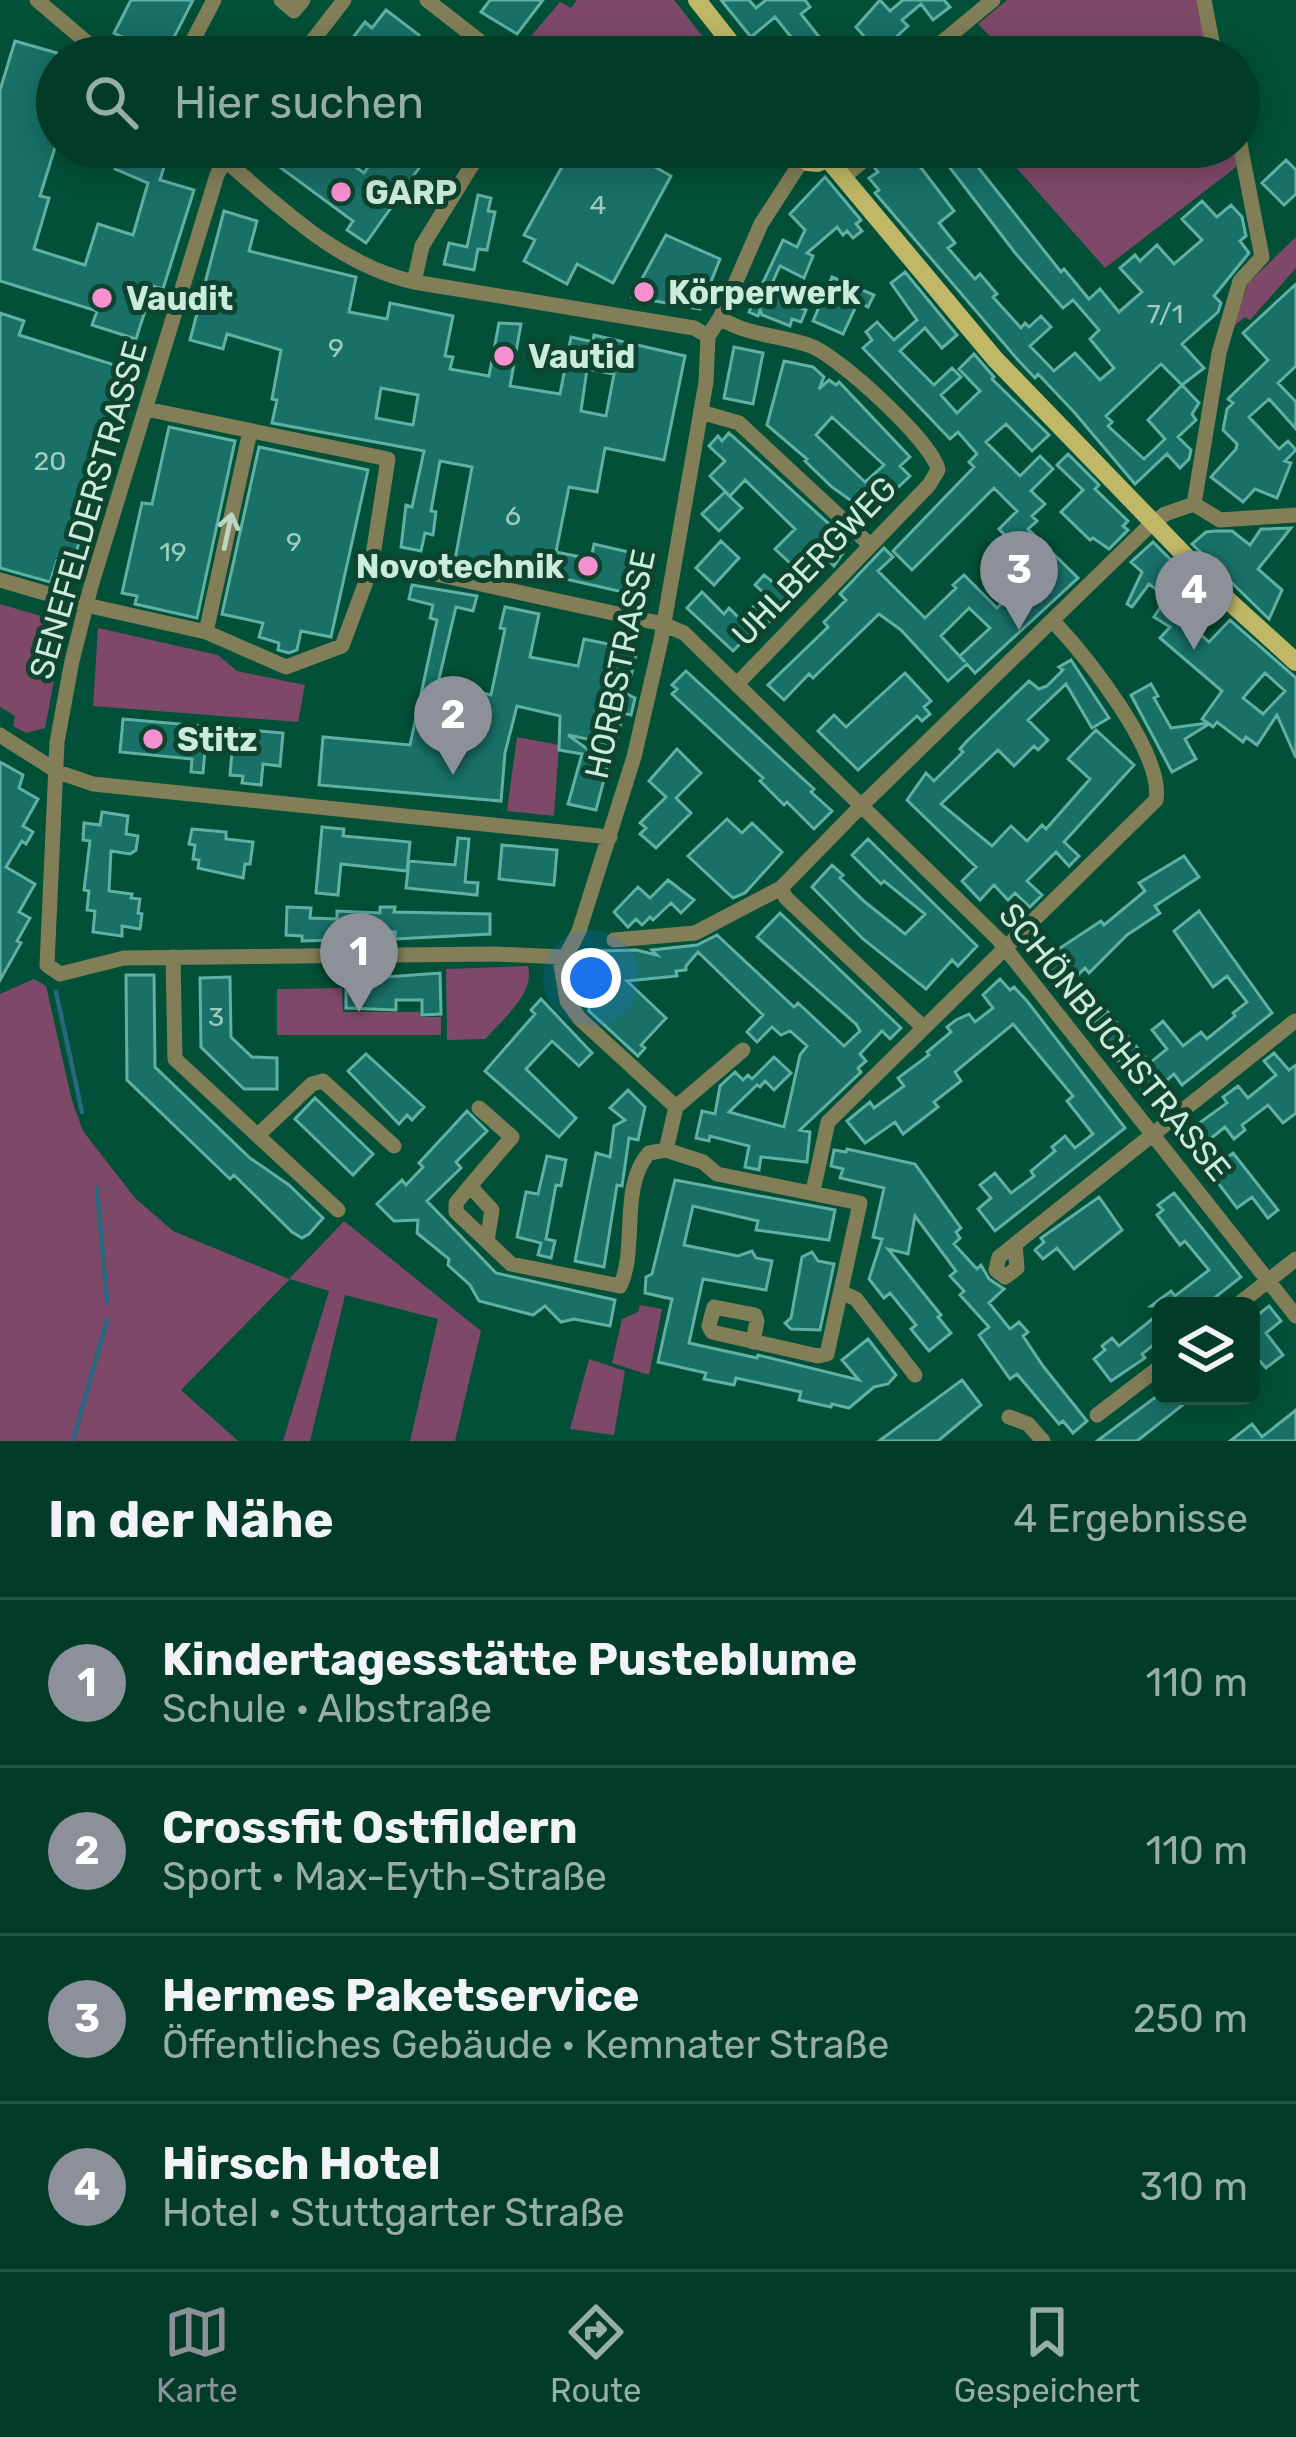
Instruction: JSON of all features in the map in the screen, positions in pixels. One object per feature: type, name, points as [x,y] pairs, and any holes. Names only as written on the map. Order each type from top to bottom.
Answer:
[{"type":"main road","points":[[697,0],[725,36]]},
{"type":"main road","points":[[839,168],[982,346],[1231,603],[1296,662]]},
{"type":"street","points":[[37,0],[79,36]]},
{"type":"street","points":[[195,36],[214,0]]},
{"type":"street","points":[[281,0],[294,10],[303,0]]},
{"type":"street","points":[[427,0],[473,36]]},
{"type":"street","points":[[944,36],[972,6],[993,0]]},
{"type":"street","points":[[1204,0],[1211,36]]},
{"type":"street","points":[[316,36],[342,1]]},
{"type":"street","name":"SENEFELDERSTRASSE","points":[[173,957],[113,959],[66,973],[51,970],[45,946],[57,742],[86,605],[222,168]]},
{"type":"street","points":[[242,168],[292,218],[374,270],[414,282],[686,326],[708,336]]},
{"type":"street","points":[[414,282],[422,246],[470,168]]},
{"type":"street","name":"HORBSTRASSE","points":[[559,960],[574,943],[634,758],[701,412],[710,354],[708,336],[793,168]]},
{"type":"street","points":[[844,176],[854,168]]},
{"type":"street","points":[[1194,504],[1219,353],[1240,281],[1262,257],[1247,168]]},
{"type":"street","name":"UHLBERGWEG","points":[[720,318],[747,331],[821,350],[870,391],[938,462],[935,478],[737,684]]},
{"type":"street","points":[[0,580],[206,632],[286,668],[342,646],[371,568],[388,459],[146,410]]},
{"type":"street","points":[[701,412],[739,423],[869,544]]},
{"type":"street","points":[[206,632],[250,431]]},
{"type":"street","points":[[614,940],[695,933],[781,889],[1154,523],[1194,504],[1220,520],[1296,515]]},
{"type":"street","points":[[408,568],[663,624]]},
{"type":"street","points":[[813,1191],[828,1122],[1150,806],[1157,793],[1155,774],[1112,695],[1090,661],[1053,621]]},
{"type":"street","name":"SCHÖNBUCHSTRASSE","points":[[663,624],[685,633],[1006,948],[1296,1316]]},
{"type":"street","points":[[0,735],[75,780],[610,837]]},
{"type":"street","points":[[781,889],[923,1027]]},
{"type":"street","points":[[338,1210],[175,1059],[173,957],[511,954],[559,960],[567,1001],[580,1019],[676,1107]]},
{"type":"street","points":[[1015,1244],[1294,1021]]},
{"type":"street","points":[[666,1150],[676,1107],[743,1050]]},
{"type":"street","points":[[258,1135],[312,1084],[323,1081],[394,1146]]},
{"type":"street","points":[[479,1108],[512,1137],[456,1203],[456,1212],[521,1268],[620,1286],[643,1158],[666,1150],[704,1162],[717,1174],[854,1200],[861,1206],[826,1355],[753,1342]]},
{"type":"street","points":[[470,1186],[492,1210],[488,1241]]},
{"type":"street","points":[[1247,1297],[1296,1259]]},
{"type":"street","points":[[841,1292],[856,1299],[915,1375]]},
{"type":"street","points":[[1097,1415],[1152,1373]]},
{"type":"street","points":[[1009,1417],[1028,1424],[1043,1441]]},
{"type":"shaded area","points":[[577,0],[674,0],[702,36],[531,36],[560,2],[571,8]]},
{"type":"shaded area","points":[[1007,0],[1199,0],[1206,36],[990,36],[978,24]]},
{"type":"shaded area","points":[[1017,168],[1235,168],[1105,268]]},
{"type":"shaded area","points":[[1296,237],[1296,268],[1250,320],[1245,317],[1234,326],[1248,283]]},
{"type":"shaded area","points":[[0,604],[65,623],[45,728],[26,733],[13,726],[15,716],[0,707]]},
{"type":"shaded area","points":[[98,628],[218,655],[237,671],[305,685],[298,722],[93,706]]},
{"type":"shaded area","points":[[517,737],[559,745],[554,816],[507,811]]},
{"type":"shaded area","points":[[528,966],[523,995],[485,1039],[447,1040],[446,969]]},
{"type":"shaded area","points":[[34,979],[46,986],[83,1131],[135,1198],[173,1231],[289,1279],[344,1221],[481,1331],[455,1441],[410,1441],[438,1319],[345,1295],[310,1441],[283,1441],[329,1291],[290,1279],[181,1390],[238,1441],[0,1441],[0,994]]},
{"type":"shaded area","points":[[342,988],[343,1012],[420,1012],[421,1017],[441,1017],[441,1035],[277,1035],[277,989]]},
{"type":"shaded area","points":[[640,1305],[662,1309],[649,1375],[612,1363],[622,1319],[638,1312]]},
{"type":"shaded area","points":[[589,1359],[625,1371],[614,1435],[570,1429]]},
{"type":"building","points":[[131,0],[193,0],[175,36],[114,33]]},
{"type":"building","points":[[490,0],[543,0],[517,34],[481,12]]},
{"type":"building","points":[[721,0],[749,0],[756,8],[766,0],[805,0],[810,7],[801,14],[818,36],[790,36],[775,17],[750,36]]},
{"type":"building","points":[[880,0],[890,11],[903,0],[944,0],[950,7],[933,20],[921,4],[902,20],[908,26],[897,36],[864,36],[856,27]]},
{"type":"building","points":[[386,10],[419,35],[354,36],[365,22],[372,28]]},
{"type":"building","points":[[15,41],[36,47],[36,168],[49,168],[40,196],[49,198],[34,249],[85,265],[98,224],[133,235],[148,183],[115,168],[164,168],[160,180],[194,190],[163,289],[153,286],[136,339],[92,325],[97,311],[0,281],[0,90]]},
{"type":"building","points":[[1286,160],[1296,170],[1296,194],[1284,205],[1262,183]]},
{"type":"building","points":[[281,168],[357,168],[364,173],[367,168],[419,168],[366,243],[347,230],[353,221]]},
{"type":"building","points":[[561,168],[657,168],[671,176],[613,283],[577,264],[567,284],[524,261],[535,240],[524,235]]},
{"type":"building","points":[[875,168],[922,169],[954,211],[939,223],[955,243],[948,248],[975,279],[980,274],[1021,328],[1041,316],[1051,327],[1030,346],[1054,371],[1075,353],[1100,380],[1114,368],[1090,339],[1099,330],[1073,300],[1063,308],[950,168],[979,168],[1061,272],[1064,269],[1089,299],[1100,289],[1119,312],[1142,292],[1120,268],[1135,255],[1140,261],[1157,245],[1174,264],[1202,240],[1182,219],[1202,201],[1217,217],[1231,205],[1242,217],[1246,236],[1240,241],[1249,253],[1214,296],[1221,303],[1218,312],[1182,344],[1204,368],[1182,385],[1199,403],[1192,414],[1196,420],[1178,437],[1191,450],[1189,459],[1180,468],[1167,454],[1135,484],[1074,412],[1018,360],[875,193],[879,190],[869,178],[878,172]],"holes":[[[1161,364],[1182,385],[1148,420],[1165,439],[1144,459],[1108,426],[1112,422],[1106,416]]]},
{"type":"building","points":[[825,177],[861,220],[856,224],[862,231],[853,238],[837,227],[807,253],[813,256],[804,278],[780,266],[769,290],[806,310],[801,322],[792,319],[790,326],[760,310],[758,316],[749,312],[783,240],[797,247],[805,230],[790,214]]},
{"type":"building","points":[[478,195],[491,198],[488,211],[495,212],[487,250],[478,249],[474,270],[444,264],[449,243],[467,247]]},
{"type":"building","points":[[224,211],[257,221],[249,251],[356,277],[349,312],[387,319],[390,303],[453,316],[445,356],[453,357],[450,369],[489,376],[499,323],[521,324],[510,386],[560,394],[571,337],[593,342],[594,335],[685,356],[664,460],[605,448],[597,492],[569,487],[556,552],[591,559],[594,544],[646,556],[636,595],[517,568],[455,560],[472,467],[440,461],[431,511],[436,512],[433,535],[425,533],[421,551],[401,547],[406,505],[412,507],[424,451],[272,423],[281,350],[227,334],[223,349],[190,340]],"holes":[[[587,369],[614,374],[606,416],[581,411]],[[381,388],[418,395],[413,425],[376,418]]]},
{"type":"building","points":[[666,235],[720,259],[700,309],[632,297]]},
{"type":"building","points":[[905,272],[957,335],[942,348],[925,328],[900,351],[934,385],[952,368],[961,377],[941,395],[957,413],[980,391],[959,369],[974,354],[992,379],[1049,435],[1032,451],[1006,424],[986,442],[1020,476],[1040,456],[1053,469],[1031,491],[1045,504],[1032,516],[1037,521],[1028,529],[1078,578],[975,673],[967,664],[948,681],[901,630],[879,614],[784,700],[768,685],[828,627],[824,622],[846,600],[840,594],[884,548],[893,557],[878,571],[925,618],[964,575],[997,608],[1008,596],[1014,602],[1038,577],[999,529],[1017,511],[994,488],[912,570],[893,551],[974,467],[969,462],[977,454],[958,432],[950,439],[863,348],[872,340],[866,332],[877,322],[894,340],[917,320],[891,283]],"holes":[[[969,608],[990,628],[960,656],[965,662],[941,636]]]},
{"type":"building","points":[[832,277],[874,295],[868,307],[858,302],[843,334],[813,321]]},
{"type":"building","points":[[1296,284],[1296,366],[1278,383],[1296,402],[1296,429],[1269,399],[1249,417],[1279,449],[1288,441],[1296,450],[1285,461],[1291,463],[1277,498],[1255,489],[1243,502],[1211,477],[1236,449],[1237,444],[1223,430],[1233,403],[1228,399],[1268,360],[1243,333]]},
{"type":"building","points":[[0,313],[24,321],[19,335],[140,373],[129,410],[113,405],[74,534],[81,536],[72,566],[57,561],[50,582],[0,568]]},
{"type":"building","points":[[734,347],[763,353],[753,404],[724,398]]},
{"type":"building","points":[[784,361],[813,367],[824,377],[819,389],[829,380],[839,382],[910,457],[900,466],[910,476],[870,514],[832,487],[767,425]],"holes":[[[832,417],[884,465],[865,482],[816,435]]]},
{"type":"building","points":[[169,427],[235,441],[197,618],[135,604],[137,596],[122,593],[142,503],[152,504]]},
{"type":"building","points":[[729,433],[850,543],[834,566],[828,560],[752,640],[748,636],[733,651],[687,608],[702,592],[724,614],[729,608],[741,620],[765,594],[755,585],[764,575],[774,583],[792,565],[775,549],[795,529],[745,480],[730,496],[710,476],[725,461],[709,446]]},
{"type":"building","points":[[259,447],[368,470],[331,637],[301,631],[297,650],[289,653],[278,650],[279,643],[259,637],[263,623],[222,614]]},
{"type":"building","points":[[1068,454],[1128,521],[1123,526],[1128,530],[1109,549],[1090,540],[1061,512],[1083,490],[1057,465]]},
{"type":"building","points":[[725,492],[742,508],[719,531],[702,514]]},
{"type":"building","points":[[1291,528],[1258,569],[1282,590],[1269,619],[1192,544],[1206,532],[1232,531],[1250,545],[1261,529]]},
{"type":"building","points":[[721,541],[739,558],[714,585],[696,568]]},
{"type":"building","points":[[1153,542],[1179,568],[1174,574],[1194,588],[1176,612],[1209,642],[1230,620],[1296,678],[1296,758],[1277,715],[1257,745],[1246,737],[1243,742],[1217,722],[1213,727],[1209,724],[1185,739],[1196,759],[1172,772],[1131,695],[1151,684],[1171,728],[1208,723],[1202,719],[1222,691],[1160,638],[1170,627],[1154,617],[1167,597],[1149,584],[1132,607],[1127,604],[1142,572],[1131,562]],"holes":[[[1265,673],[1285,691],[1263,714],[1243,698]]]},
{"type":"building","points":[[412,585],[477,596],[473,611],[456,607],[438,683],[491,695],[505,607],[539,614],[530,657],[578,666],[584,639],[636,654],[627,694],[635,698],[631,715],[623,713],[616,745],[568,735],[608,764],[596,810],[568,804],[582,754],[559,750],[560,716],[517,706],[505,753],[501,801],[319,785],[323,737],[410,745],[437,620],[430,618],[433,605],[409,599]]},
{"type":"building","points":[[1071,660],[1109,718],[1092,728],[1066,684],[1028,720],[1048,740],[1038,750],[1034,746],[1014,766],[998,750],[941,804],[992,846],[1011,826],[1027,841],[1042,825],[1046,829],[1090,779],[1068,759],[1096,730],[1134,765],[1064,842],[1079,856],[1069,866],[1056,852],[1027,881],[1042,895],[1030,907],[1015,893],[1008,900],[994,885],[980,900],[962,881],[976,867],[907,800],[926,773],[934,781],[963,752],[960,749],[967,741],[1029,681],[1039,689],[1047,686],[1063,670],[1059,667]]},
{"type":"building","points":[[686,671],[832,811],[814,829],[672,694],[677,689],[672,685]]},
{"type":"building","points":[[905,673],[931,701],[924,707],[930,714],[922,721],[917,716],[858,770],[818,731],[834,715],[846,727]]},
{"type":"building","points":[[123,719],[283,733],[280,766],[263,764],[261,785],[242,783],[243,776],[230,775],[232,752],[205,750],[203,773],[191,772],[192,759],[120,752]]},
{"type":"building","points":[[677,749],[701,773],[676,798],[691,813],[656,848],[640,834],[646,828],[640,823],[666,797],[649,781]]},
{"type":"building","points":[[0,762],[23,775],[19,788],[38,799],[23,826],[33,832],[6,867],[35,884],[19,912],[30,918],[17,941],[21,943],[0,980]]},
{"type":"building","points":[[102,812],[128,816],[126,834],[138,836],[136,850],[130,854],[111,851],[109,891],[140,899],[138,913],[142,914],[140,929],[122,926],[122,936],[93,932],[95,911],[87,910],[89,891],[84,890],[90,841],[83,840],[84,823],[100,825]]},
{"type":"building","points":[[727,819],[742,833],[752,823],[782,852],[745,893],[733,898],[688,856]]},
{"type":"building","points":[[322,827],[344,829],[343,836],[410,842],[407,871],[341,864],[338,895],[316,893]]},
{"type":"building","points":[[192,829],[226,832],[226,839],[253,842],[243,878],[198,868],[199,860],[193,859],[195,845],[189,844]]},
{"type":"building","points":[[458,838],[469,839],[465,882],[478,883],[477,895],[406,888],[409,861],[455,865]]},
{"type":"building","points":[[868,839],[977,946],[958,966],[952,960],[926,989],[863,939],[812,887],[832,865],[865,902],[905,934],[925,914],[884,881],[881,884],[852,855]]},
{"type":"building","points":[[502,845],[557,850],[554,885],[499,879]]},
{"type":"building","points":[[1184,856],[1199,877],[1155,906],[1160,913],[1127,935],[1089,973],[1085,968],[1064,989],[1043,968],[1057,950],[1101,921],[1104,925],[1145,891],[1139,883]]},
{"type":"building","points":[[668,880],[694,900],[681,913],[671,903],[653,920],[650,917],[642,925],[636,919],[628,927],[614,912],[638,887],[650,898]]},
{"type":"building","points":[[287,907],[311,908],[310,918],[337,919],[337,911],[380,913],[380,907],[395,907],[394,912],[490,914],[490,934],[395,939],[395,932],[368,931],[368,935],[337,935],[337,940],[302,941],[302,936],[286,935]]},
{"type":"building","points":[[1199,911],[1272,1013],[1182,1085],[1174,1074],[1147,1097],[1090,1025],[1107,1011],[1150,1063],[1167,1049],[1152,1030],[1163,1021],[1183,1046],[1201,1032],[1207,1039],[1235,1016],[1247,1002],[1227,976],[1213,987],[1174,931]]},
{"type":"building","points":[[780,913],[901,1028],[890,1039],[882,1031],[860,1054],[866,1061],[858,1068],[861,1072],[800,1130],[810,1132],[807,1162],[761,1157],[759,1170],[745,1167],[749,1146],[710,1136],[709,1141],[696,1138],[702,1111],[715,1114],[720,1086],[735,1072],[743,1080],[748,1075],[752,1079],[774,1057],[791,1073],[774,1090],[765,1081],[757,1085],[729,1112],[784,1127],[800,1055],[807,1046],[790,1031],[781,1035],[772,1027],[757,1042],[747,1032],[763,1015],[698,952],[686,970],[676,971],[677,976],[627,981],[666,1018],[641,1045],[645,1048],[638,1056],[583,1002],[599,951],[657,955],[652,950],[697,945],[717,935],[844,1046],[860,1031],[856,1024],[757,937]]},
{"type":"building","points":[[440,973],[441,1014],[422,1015],[422,1000],[396,1000],[396,1010],[346,1008],[346,986],[358,987],[358,979]]},
{"type":"building","points":[[126,975],[154,975],[155,1067],[250,1158],[289,1185],[323,1218],[309,1234],[302,1238],[292,1232],[127,1080]]},
{"type":"building","points":[[230,977],[231,1037],[252,1057],[277,1058],[277,1089],[244,1089],[201,1047],[200,978]]},
{"type":"building","points":[[1000,979],[1027,1001],[1125,1128],[995,1231],[978,1209],[991,1198],[980,1185],[995,1173],[1011,1193],[1034,1176],[1031,1171],[1065,1136],[1075,1148],[1093,1134],[1067,1101],[1073,1096],[1013,1024],[955,1072],[961,1081],[934,1102],[938,1107],[903,1134],[895,1122],[865,1143],[847,1121],[870,1102],[874,1108],[904,1086],[898,1078],[929,1055],[956,1020],[969,1014],[975,1022],[993,1008],[983,995]]},
{"type":"building","points":[[541,999],[592,1053],[579,1066],[552,1041],[526,1069],[576,1118],[559,1137],[485,1071],[535,1014],[531,1010]]},
{"type":"building","points":[[1274,1053],[1289,1070],[1296,1065],[1296,1113],[1283,1123],[1268,1105],[1242,1125],[1245,1130],[1234,1139],[1225,1127],[1193,1153],[1180,1137],[1227,1103],[1223,1097],[1238,1086],[1248,1098],[1276,1075],[1264,1061]]},
{"type":"building","points":[[366,1054],[424,1107],[412,1120],[407,1115],[399,1124],[348,1071]]},
{"type":"building","points":[[628,1090],[645,1107],[638,1140],[629,1138],[604,1267],[575,1261],[596,1153],[610,1157],[614,1126],[625,1120],[610,1108]]},
{"type":"building","points":[[315,1098],[373,1154],[353,1175],[295,1119]]},
{"type":"building","points":[[467,1111],[487,1131],[456,1162],[461,1168],[427,1201],[496,1273],[615,1300],[610,1326],[574,1319],[561,1322],[545,1306],[533,1315],[479,1301],[470,1285],[448,1265],[449,1259],[417,1233],[418,1220],[394,1221],[377,1204],[402,1180],[406,1185],[423,1167],[419,1163]]},
{"type":"building","points":[[834,1150],[915,1164],[961,1228],[954,1244],[1004,1289],[989,1303],[1010,1329],[1019,1322],[1028,1332],[1023,1336],[1087,1421],[1073,1433],[1063,1421],[1059,1424],[1017,1374],[1010,1379],[979,1335],[989,1327],[960,1295],[964,1291],[950,1276],[956,1271],[915,1216],[908,1254],[888,1249],[951,1333],[929,1351],[911,1329],[916,1325],[890,1293],[884,1298],[869,1279],[882,1239],[873,1237],[884,1188],[840,1178],[843,1169],[831,1166]]},
{"type":"building","points":[[1233,1153],[1278,1210],[1268,1218],[1252,1197],[1237,1208],[1209,1171]]},
{"type":"building","points":[[547,1156],[566,1160],[546,1239],[555,1241],[551,1258],[538,1255],[541,1243],[517,1237],[526,1192],[538,1194]]},
{"type":"building","points":[[675,1180],[835,1210],[829,1240],[756,1230],[758,1221],[693,1206],[684,1245],[738,1256],[752,1251],[756,1258],[772,1261],[766,1290],[703,1279],[689,1343],[859,1380],[842,1360],[868,1339],[896,1375],[888,1384],[874,1387],[849,1408],[831,1407],[799,1400],[801,1392],[736,1378],[734,1385],[704,1379],[706,1373],[658,1362],[672,1299],[645,1293],[646,1277],[652,1274]]},
{"type":"building","points":[[1174,1193],[1241,1277],[1215,1297],[1163,1297],[1171,1291],[1175,1296],[1209,1270],[1185,1241],[1180,1245],[1157,1215],[1163,1210],[1158,1205]]},
{"type":"building","points":[[1099,1197],[1122,1230],[1074,1269],[1057,1248],[1043,1259],[1035,1250],[1044,1242],[1041,1238]]},
{"type":"building","points":[[812,1252],[818,1261],[834,1264],[820,1330],[791,1329],[785,1323],[791,1318],[802,1257]]},
{"type":"building","points":[[1269,1306],[1281,1321],[1266,1333],[1283,1355],[1266,1368],[1260,1361],[1260,1313]]},
{"type":"building","points":[[1152,1319],[1152,1346],[1142,1354],[1145,1358],[1111,1381],[1094,1359],[1112,1338],[1119,1346]]},
{"type":"building","points":[[962,1380],[981,1405],[938,1441],[879,1441]]},
{"type":"building","points":[[1152,1400],[1152,1405],[1183,1405],[1137,1441],[1097,1441]]},
{"type":"building","points":[[1296,1410],[1296,1441],[1230,1441],[1252,1424],[1262,1437]]},
{"type":"waterway","points":[[56,992],[82,1112]]},
{"type":"waterway","points":[[97,1188],[107,1302]]},
{"type":"waterway","points":[[73,1441],[107,1320]]},
{"type":"place","name":"GARP","points":[[341,192]]},
{"type":"place","name":"Körperwerk","points":[[644,292]]},
{"type":"place","name":"Vaudit","points":[[102,298]]},
{"type":"place","name":"Vautid","points":[[504,356]]},
{"type":"place","name":"Novotechnik","points":[[588,566]]},
{"type":"place","name":"Hermes Paketservice","points":[[1019,630]]},
{"type":"place","name":"Hirsch Hotel","points":[[1194,650]]},
{"type":"place","name":"Stitz","points":[[153,739]]},
{"type":"place","name":"Crossfit Ostfildern","points":[[453,775]]},
{"type":"place","name":"Kindertagesstätte Pusteblume","points":[[359,1012]]}]
